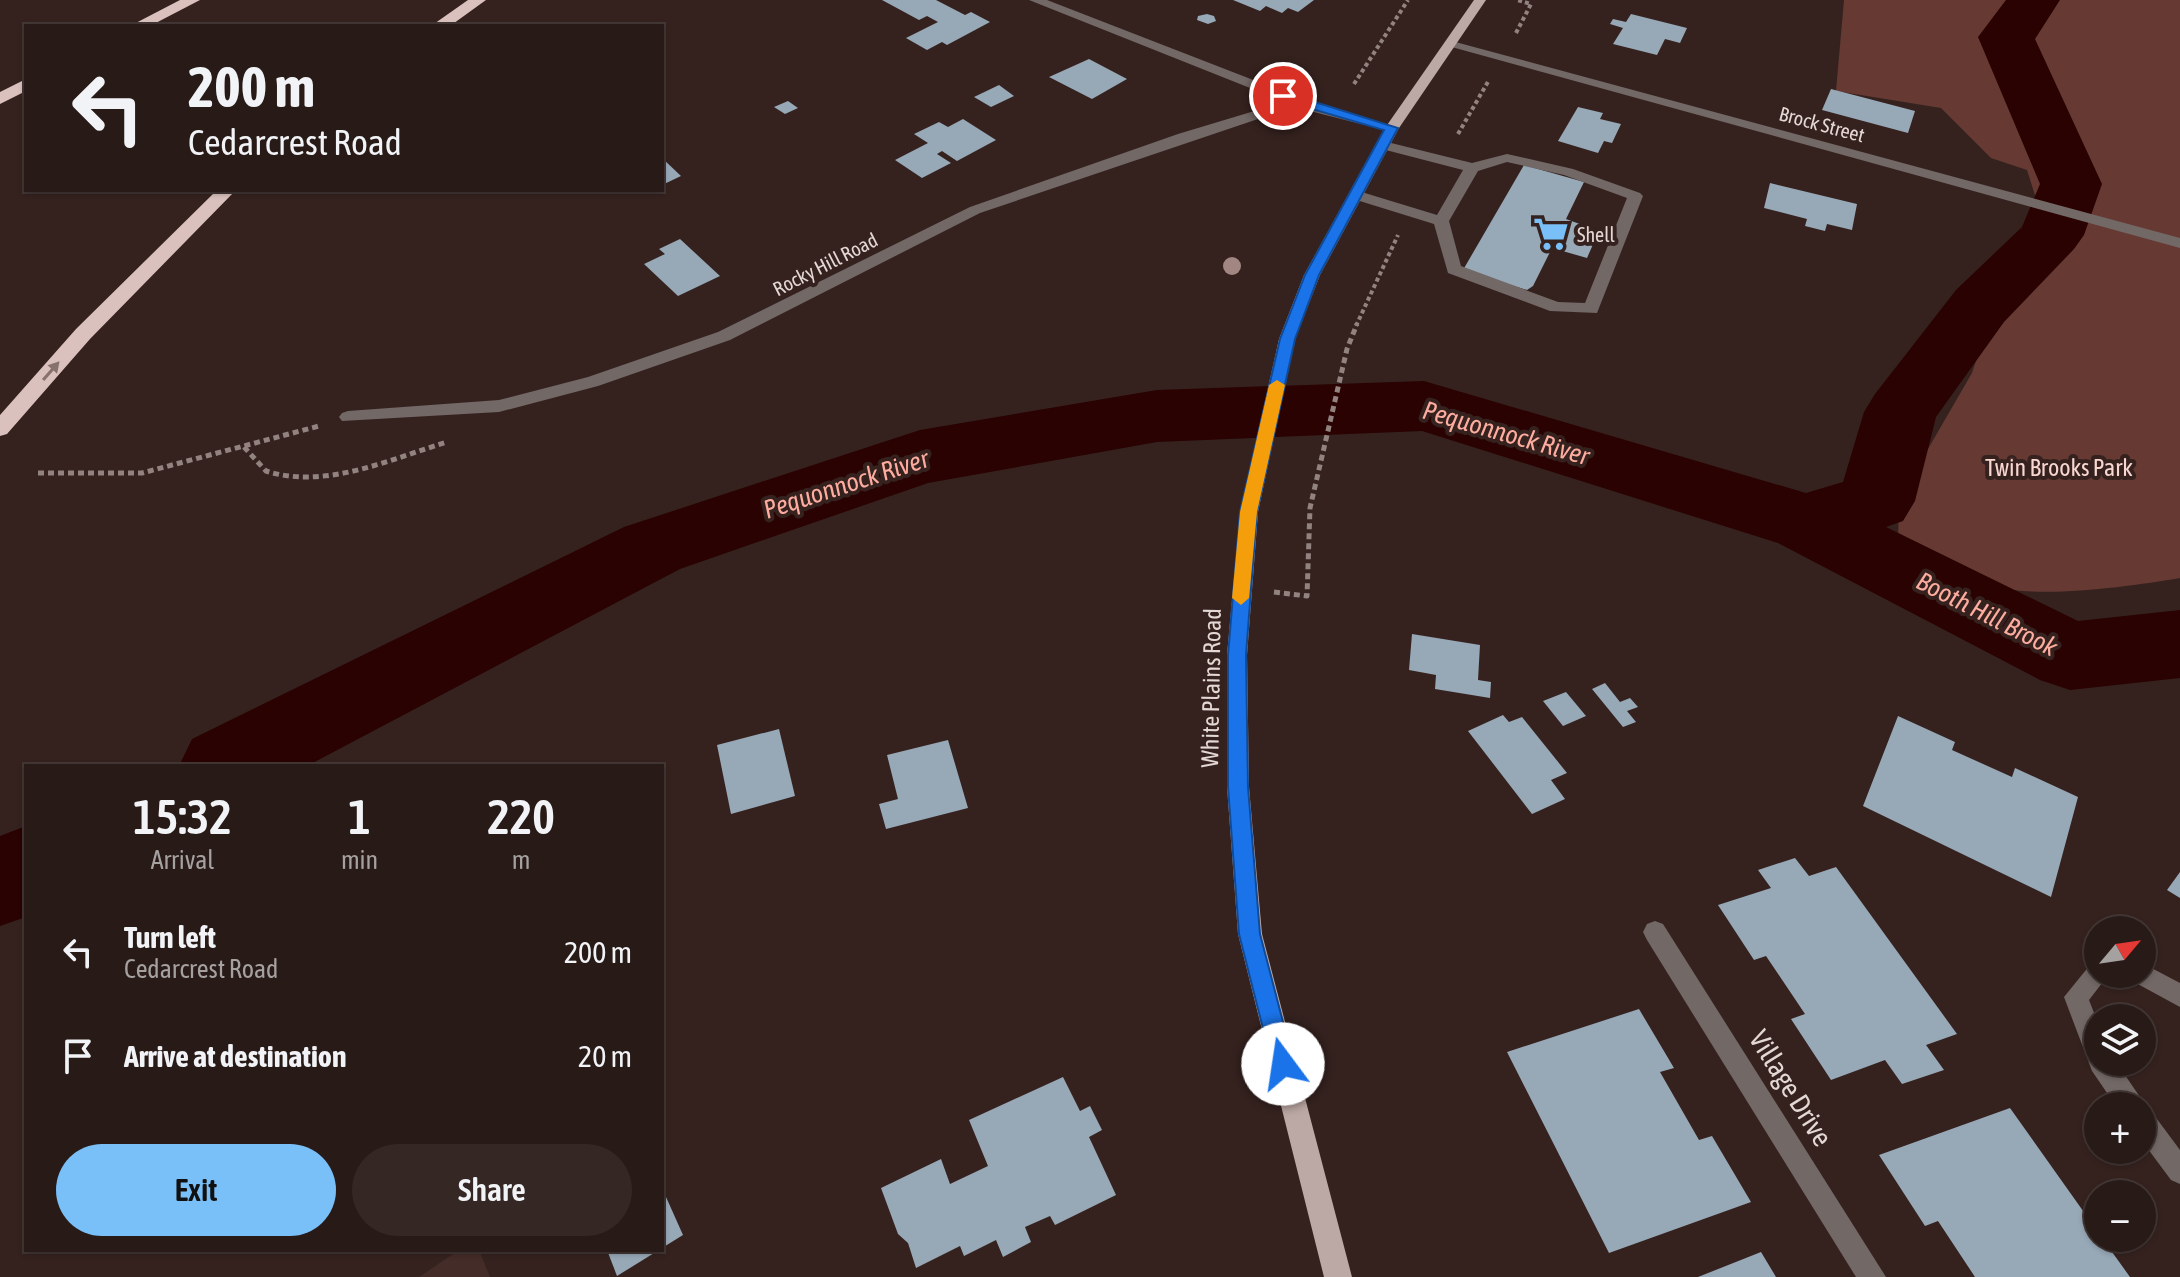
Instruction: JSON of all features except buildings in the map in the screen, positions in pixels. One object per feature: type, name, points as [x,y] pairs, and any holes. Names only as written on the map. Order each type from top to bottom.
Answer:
[{"type":"highway","points":[[142,24],[192,0]]},
{"type":"highway","points":[[442,24],[478,0]]},
{"type":"highway","points":[[0,99],[24,85]]},
{"type":"highway","points":[[0,429],[83,334],[225,192]]},
{"type":"main road","name":"White Plains Road","points":[[1338,1277],[1250,934],[1238,787],[1237,655],[1249,512],[1287,339],[1312,275],[1392,128],[1480,0]]},
{"type":"street","points":[[1035,0],[1310,107],[1392,128]]},
{"type":"street","name":"Brock Street","points":[[1453,43],[2180,243]]},
{"type":"street","name":"Rocky Hill Road","points":[[348,417],[499,406],[592,382],[724,336],[975,210],[1183,137],[1256,115],[1310,107]]},
{"type":"street","points":[[1383,145],[1472,168],[1507,158],[1568,172],[1635,196],[1591,309],[1556,307],[1454,269],[1441,221],[1472,168]]},
{"type":"street","points":[[1355,195],[1441,221]]},
{"type":"street","name":"Village Drive","points":[[1655,932],[1872,1277]]},
{"type":"street","points":[[2156,982],[2180,996]]},
{"type":"street","points":[[2084,988],[2076,997],[2084,1018]]},
{"type":"street","points":[[2156,1139],[2180,1171]]},
{"type":"path","points":[[1354,84],[1408,0]]},
{"type":"path","points":[[1241,588],[1307,596],[1310,508],[1347,349]]},
{"type":"path","points":[[38,473],[142,473],[348,417]]},
{"type":"shaded area","points":[[456,1252],[480,1252],[490,1277],[419,1277]]},
{"type":"green space","name":"Twin Brooks Park","points":[[1844,0],[2180,0],[2180,578],[2093,590],[2047,592],[2007,589],[1965,577],[1898,546],[1899,499],[1972,373],[2003,278],[2042,217],[2027,170],[1991,158],[1941,108],[1836,91]]},
{"type":"waterway","name":"Pequonnock River","points":[[1806,522],[1876,501],[1901,412],[1980,306],[2051,235],[2071,184],[2006,37],[2024,17],[2033,0]]},
{"type":"waterway","name":"Pequonnock River","points":[[228,764],[652,548],[920,457],[1157,416],[1424,406],[1806,522]]},
{"type":"waterway","name":"Booth Hill Brook","points":[[1806,522],[2070,656],[2180,644]]},
{"type":"waterway","name":"Pequonnock River","points":[[0,883],[24,870]]},
{"type":"slow traffic","points":[[1241,598],[1249,512],[1277,385]]},
{"type":"place","name":"Shell","points":[[1551,234]]},
{"type":"route","points":[[1283,96],[1310,107],[1392,128],[1312,275],[1287,339],[1249,512],[1237,655],[1238,787],[1250,934],[1283,1064]]}]
